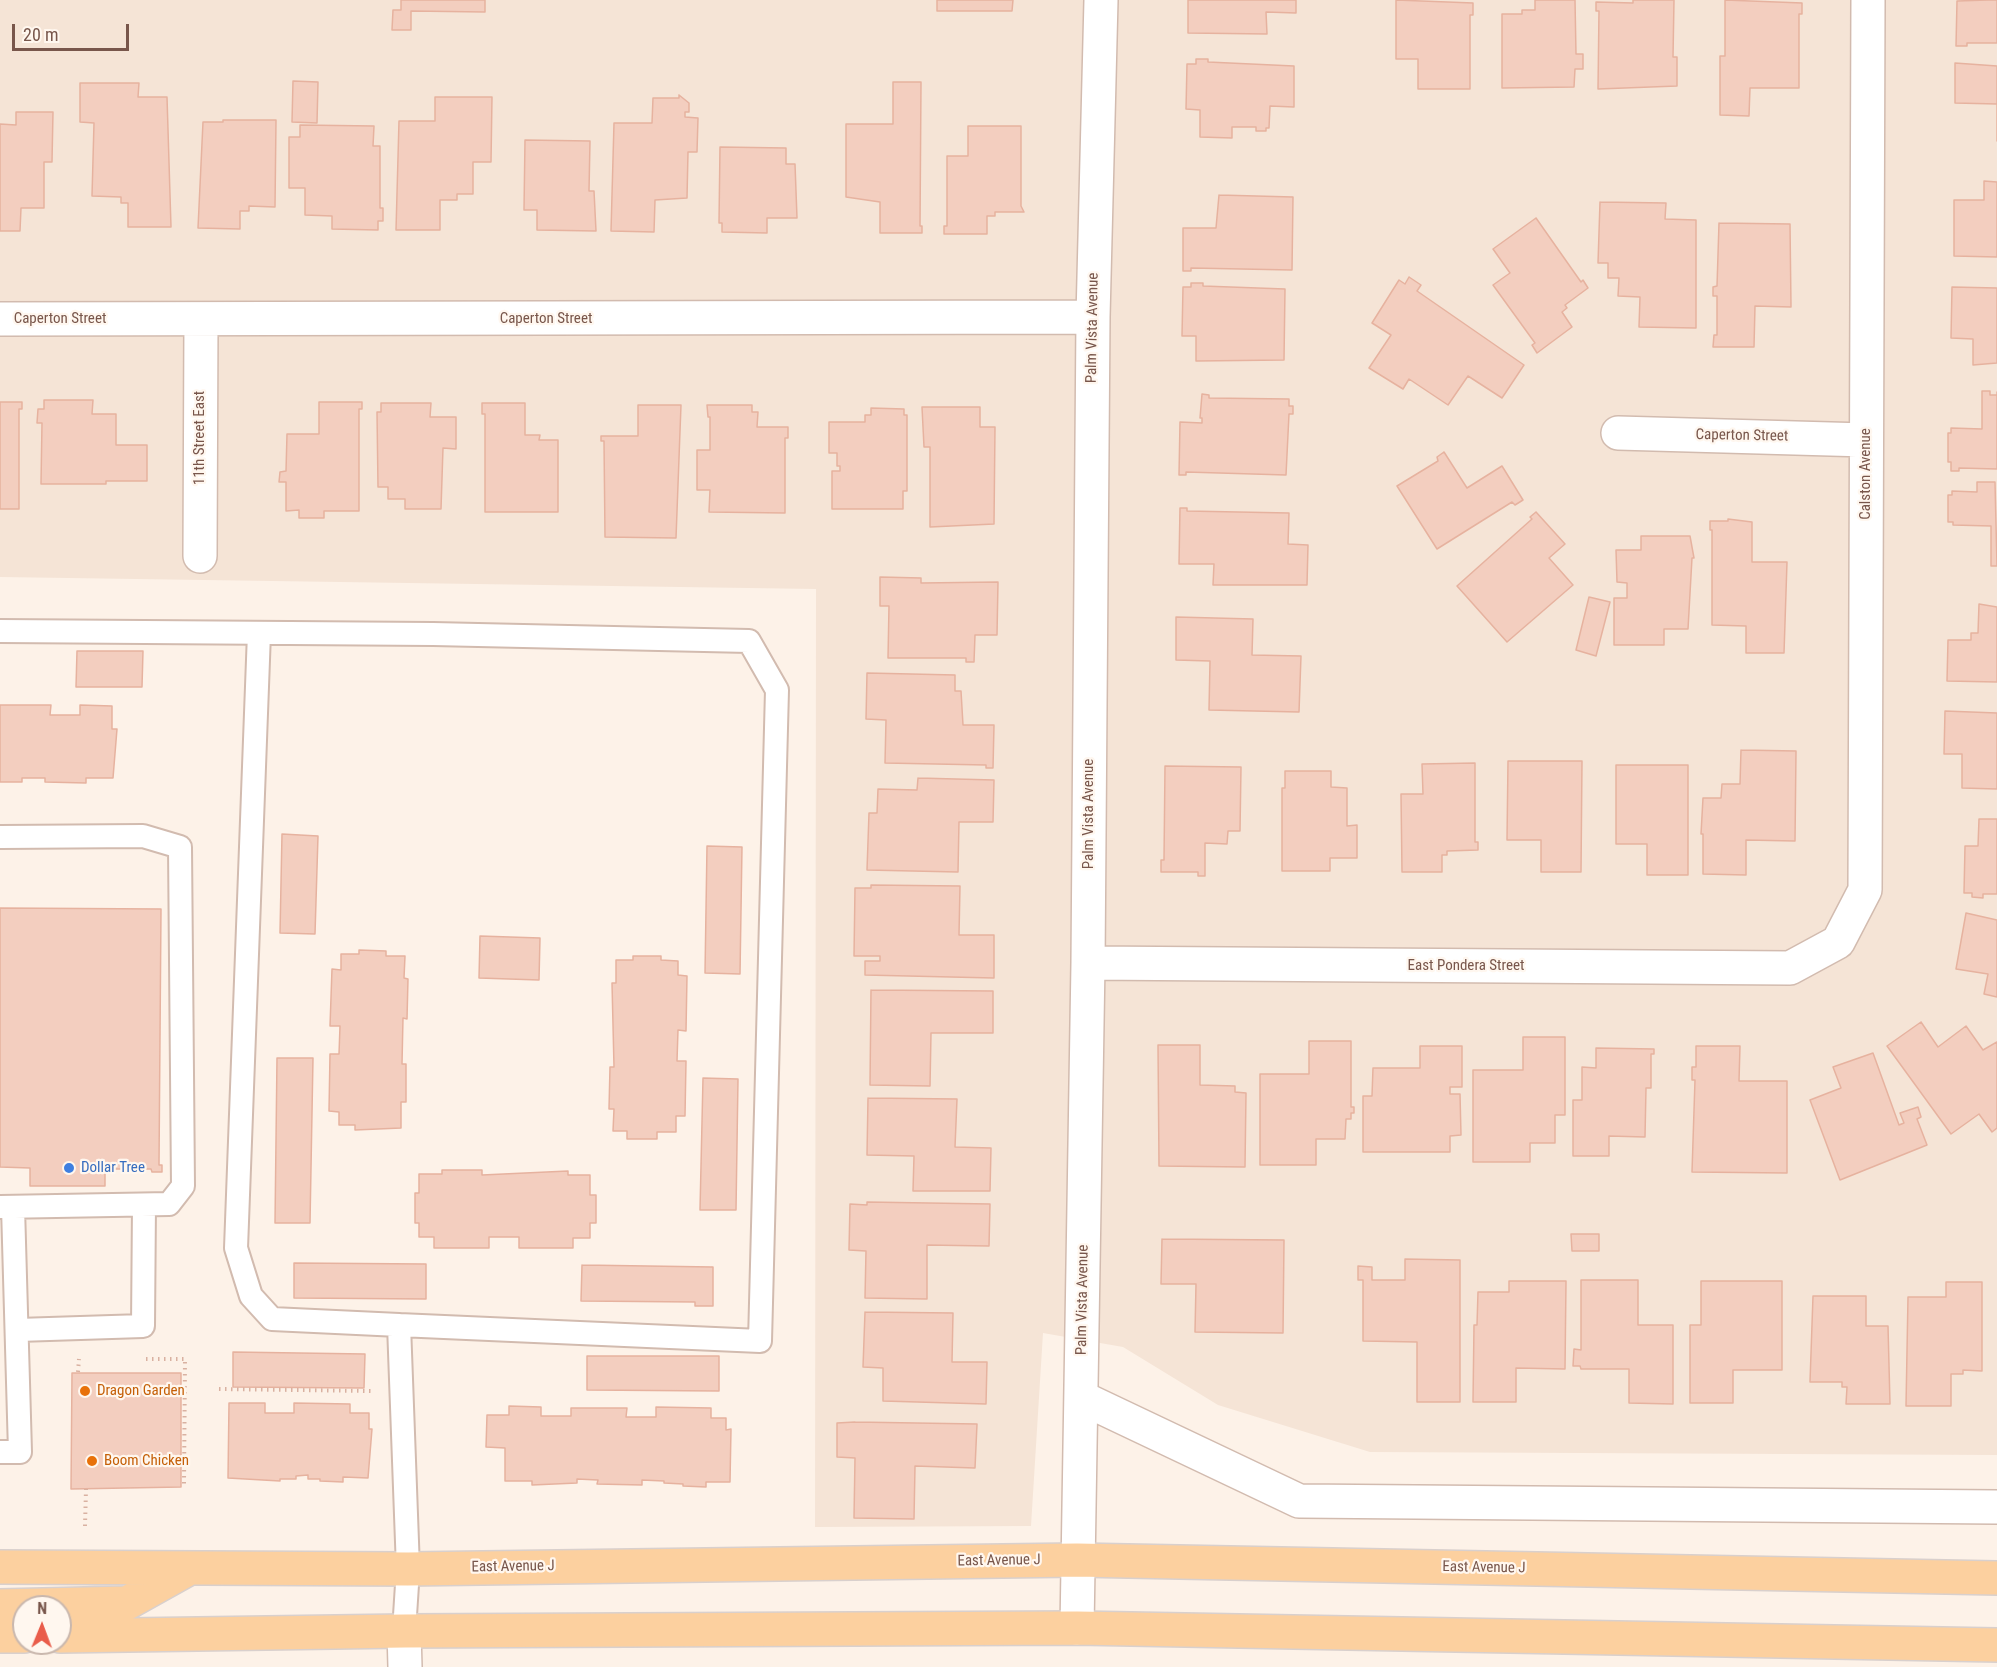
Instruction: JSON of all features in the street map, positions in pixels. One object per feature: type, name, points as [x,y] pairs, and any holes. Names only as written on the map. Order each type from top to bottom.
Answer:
[{"type":"main road","name":"East Avenue J","points":[[0,1567],[408,1569],[1077,1560],[1997,1578]]},
{"type":"main road","points":[[0,1606],[127,1603],[190,1568]]},
{"type":"main road","points":[[72,1636],[405,1631],[1077,1628],[1997,1645]]},
{"type":"street","name":"Palm Vista Avenue","points":[[1077,1628],[1088,963],[1092,317],[1101,0]]},
{"type":"street","name":"Calston Avenue","points":[[1838,942],[1865,890],[1868,0]]},
{"type":"street","name":"Caperton Street","points":[[0,319],[1092,317]]},
{"type":"street","name":"11th Street East","points":[[200,556],[201,320]]},
{"type":"street","name":"Caperton Street","points":[[1618,433],[1866,440]]},
{"type":"street","name":"East Pondera Street","points":[[1088,963],[1790,968],[1838,942]]},
{"type":"street","points":[[1082,1398],[1299,1501],[1997,1507]]},
{"type":"street","points":[[405,1631],[405,1667]]},
{"type":"lane","points":[[0,631],[259,633],[749,641],[777,690],[760,1341],[272,1319],[251,1296],[236,1248],[259,633]]},
{"type":"lane","points":[[0,837],[143,836],[180,847],[183,1186],[169,1204],[7,1207],[18,1330],[20,1452],[0,1452]]},
{"type":"lane","points":[[18,1330],[143,1326],[144,1205]]},
{"type":"lane","points":[[399,1325],[408,1569],[405,1631]]},
{"type":"path","points":[[78,1372],[78,1359],[90,1359]]},
{"type":"path","points":[[138,1359],[185,1359],[184,1484]]},
{"type":"path","points":[[219,1389],[374,1391]]},
{"type":"path","points":[[85,1526],[86,1489]]},
{"type":"shaded area","points":[[0,0],[1997,0],[1997,1455],[1370,1452],[1218,1405],[1123,1347],[1043,1333],[1031,1526],[815,1527],[816,589],[0,577]]},
{"type":"building","points":[[401,0],[485,0],[485,12],[411,11],[411,30],[392,30],[393,10],[401,10]]},
{"type":"building","points":[[937,0],[1013,0],[1012,11],[937,11]]},
{"type":"building","points":[[1188,0],[1296,0],[1296,13],[1266,12],[1267,34],[1188,33]]},
{"type":"building","points":[[1396,0],[1473,3],[1473,15],[1470,15],[1470,89],[1418,89],[1418,59],[1396,59]]},
{"type":"building","points":[[1535,0],[1575,0],[1576,54],[1583,54],[1583,69],[1575,69],[1574,87],[1502,88],[1502,14],[1522,14],[1522,10],[1535,10]]},
{"type":"building","points":[[1633,0],[1674,0],[1673,57],[1677,57],[1677,86],[1598,89],[1599,11],[1596,11],[1596,2],[1633,3]]},
{"type":"building","points":[[1725,0],[1802,3],[1802,14],[1799,14],[1799,88],[1750,88],[1749,116],[1720,115],[1720,56],[1725,56]]},
{"type":"building","points":[[1997,0],[1997,43],[1967,43],[1967,46],[1956,46],[1957,1]]},
{"type":"building","points":[[1196,59],[1208,59],[1208,62],[1294,66],[1294,107],[1270,106],[1269,128],[1266,128],[1266,131],[1256,131],[1256,127],[1232,127],[1232,138],[1200,137],[1200,110],[1186,109],[1187,64],[1196,64]]},
{"type":"building","points":[[1955,63],[1997,66],[1997,104],[1955,103]]},
{"type":"building","points":[[293,81],[318,82],[317,123],[292,122]]},
{"type":"building","points":[[893,82],[921,82],[920,226],[922,226],[922,233],[880,233],[880,202],[846,197],[846,124],[893,124]]},
{"type":"building","points":[[80,83],[139,83],[138,97],[167,97],[171,227],[128,227],[128,203],[121,203],[121,197],[92,196],[94,123],[80,122]]},
{"type":"building","points":[[679,95],[689,103],[689,112],[685,112],[685,117],[698,118],[697,152],[688,152],[687,198],[655,200],[654,232],[611,231],[614,123],[652,123],[653,98],[679,98]]},
{"type":"building","points":[[435,97],[492,97],[491,162],[473,162],[473,194],[457,194],[457,200],[440,200],[440,230],[396,230],[399,121],[435,121]]},
{"type":"building","points":[[16,112],[53,112],[52,162],[44,162],[44,208],[21,208],[20,231],[0,231],[0,124],[16,125]]},
{"type":"building","points":[[223,120],[276,120],[275,207],[249,206],[249,211],[240,211],[240,229],[198,228],[203,122],[223,122]]},
{"type":"building","points":[[300,125],[374,126],[373,146],[380,146],[380,208],[383,208],[383,221],[378,221],[378,230],[332,229],[332,216],[305,215],[305,188],[289,188],[289,137],[300,137]]},
{"type":"building","points":[[968,126],[1021,126],[1021,206],[1024,212],[995,212],[995,216],[987,216],[987,234],[944,234],[944,226],[947,226],[947,156],[968,156]]},
{"type":"building","points":[[525,140],[590,141],[589,191],[594,191],[596,231],[537,230],[537,210],[524,210]]},
{"type":"building","points":[[720,147],[786,148],[786,164],[795,164],[797,218],[767,218],[767,233],[722,232],[722,223],[719,223]]},
{"type":"building","points":[[1984,181],[1997,182],[1997,257],[1954,256],[1954,200],[1984,200]]},
{"type":"building","points":[[1219,195],[1293,197],[1292,270],[1191,268],[1191,271],[1183,271],[1183,228],[1216,228]]},
{"type":"building","points":[[1600,202],[1666,203],[1665,219],[1696,220],[1696,328],[1639,327],[1640,297],[1618,296],[1619,278],[1608,278],[1608,263],[1598,263]]},
{"type":"building","points":[[1536,218],[1581,282],[1583,280],[1588,288],[1565,305],[1567,308],[1562,312],[1572,327],[1537,353],[1532,345],[1535,343],[1493,285],[1510,273],[1493,249]]},
{"type":"building","points":[[1719,223],[1790,224],[1791,307],[1755,306],[1754,347],[1713,347],[1714,335],[1717,335],[1717,296],[1713,296],[1713,287],[1717,286]]},
{"type":"building","points":[[1409,277],[1421,285],[1417,291],[1524,365],[1502,398],[1468,376],[1448,405],[1409,379],[1403,389],[1369,368],[1391,335],[1372,323],[1399,280],[1405,284]]},
{"type":"building","points":[[1191,283],[1203,283],[1203,286],[1285,289],[1284,360],[1196,361],[1196,336],[1182,336],[1183,287],[1191,287]]},
{"type":"building","points":[[1952,287],[1997,288],[1997,363],[1973,365],[1973,339],[1951,338]]},
{"type":"building","points":[[1982,391],[1990,391],[1990,395],[1997,395],[1997,469],[1959,468],[1959,471],[1951,471],[1951,462],[1948,462],[1948,433],[1951,433],[1951,428],[1982,429]]},
{"type":"building","points":[[1202,394],[1209,395],[1209,398],[1289,399],[1289,406],[1293,406],[1293,414],[1289,414],[1286,475],[1186,472],[1186,475],[1179,475],[1180,422],[1202,423],[1202,418],[1200,418]]},
{"type":"building","points":[[44,400],[93,400],[92,414],[116,414],[116,445],[147,445],[147,481],[106,481],[106,484],[41,484],[42,423],[37,423],[38,409],[44,409]]},
{"type":"building","points":[[0,402],[22,402],[22,409],[19,409],[19,509],[0,509]]},
{"type":"building","points":[[319,402],[362,402],[362,409],[359,409],[359,511],[324,511],[324,518],[299,518],[299,510],[286,511],[286,482],[279,482],[280,472],[286,471],[287,434],[319,434]]},
{"type":"building","points":[[381,403],[431,403],[430,417],[456,417],[456,449],[443,448],[441,509],[405,509],[405,499],[388,499],[388,487],[378,487],[377,412],[381,412]]},
{"type":"building","points":[[482,403],[525,403],[525,435],[540,435],[539,440],[558,440],[558,512],[485,512],[485,414],[482,414]]},
{"type":"building","points":[[638,405],[681,405],[676,538],[605,537],[604,441],[601,441],[601,436],[638,436]]},
{"type":"building","points":[[707,405],[752,405],[752,412],[758,412],[757,427],[788,427],[788,438],[785,438],[785,513],[709,512],[710,490],[697,490],[697,450],[710,450],[710,417],[708,417]]},
{"type":"building","points":[[922,407],[980,407],[980,427],[995,427],[994,524],[930,527],[930,447],[924,447]]},
{"type":"building","points":[[871,408],[904,409],[904,415],[907,415],[907,491],[903,491],[903,509],[832,509],[832,471],[840,471],[840,466],[837,466],[837,453],[829,453],[829,422],[865,422],[865,415],[871,415]]},
{"type":"building","points":[[1444,452],[1467,488],[1502,466],[1523,500],[1515,505],[1512,502],[1437,549],[1397,486],[1438,461],[1437,457]]},
{"type":"building","points":[[1977,482],[1995,482],[1997,566],[1991,566],[1991,526],[1953,525],[1953,522],[1948,522],[1948,495],[1952,495],[1952,491],[1977,492]]},
{"type":"building","points":[[1180,508],[1187,508],[1187,511],[1289,513],[1288,544],[1308,545],[1307,585],[1213,585],[1214,564],[1179,564]]},
{"type":"building","points":[[1536,512],[1565,544],[1549,558],[1573,585],[1507,642],[1457,586],[1532,519],[1530,517]]},
{"type":"building","points":[[1728,519],[1752,522],[1752,562],[1787,562],[1784,653],[1746,653],[1746,626],[1712,625],[1712,530],[1710,530],[1710,521],[1728,521]]},
{"type":"building","points":[[1641,536],[1690,536],[1694,558],[1692,558],[1688,629],[1664,629],[1664,645],[1614,645],[1614,598],[1627,598],[1627,583],[1617,582],[1616,550],[1641,550]]},
{"type":"building","points":[[880,577],[921,578],[921,583],[998,582],[997,635],[975,635],[974,662],[966,662],[966,658],[888,658],[889,606],[880,606]]},
{"type":"building","points":[[1589,597],[1610,602],[1596,656],[1576,650]]},
{"type":"building","points":[[1979,604],[1997,607],[1997,682],[1947,681],[1948,640],[1971,640],[1971,633],[1978,633]]},
{"type":"building","points":[[1176,617],[1253,619],[1252,655],[1301,656],[1299,712],[1209,710],[1210,661],[1176,660]]},
{"type":"building","points":[[77,651],[143,651],[142,687],[76,687]]},
{"type":"building","points":[[867,673],[955,675],[955,691],[961,691],[963,725],[994,725],[993,768],[986,768],[986,765],[885,763],[886,720],[866,719]]},
{"type":"building","points":[[0,705],[51,705],[50,715],[80,715],[80,705],[112,706],[112,729],[117,729],[113,778],[86,778],[86,783],[45,782],[45,778],[22,778],[22,782],[0,782]]},
{"type":"building","points":[[1945,711],[1997,713],[1997,789],[1962,788],[1962,754],[1944,754]]},
{"type":"building","points":[[1741,750],[1796,751],[1795,841],[1746,840],[1746,875],[1703,874],[1703,834],[1701,834],[1703,798],[1721,798],[1722,784],[1740,784]]},
{"type":"building","points":[[1508,761],[1582,761],[1581,872],[1541,872],[1541,840],[1507,840]]},
{"type":"building","points":[[1475,763],[1475,842],[1478,842],[1478,850],[1447,851],[1447,855],[1442,855],[1442,872],[1402,872],[1401,794],[1423,794],[1422,764]]},
{"type":"building","points":[[1616,765],[1688,765],[1688,875],[1647,875],[1647,844],[1616,844]]},
{"type":"building","points":[[1165,766],[1241,767],[1240,831],[1228,831],[1227,844],[1205,843],[1205,876],[1198,876],[1198,872],[1161,872],[1161,860],[1164,860]]},
{"type":"building","points":[[1285,771],[1331,771],[1331,787],[1347,788],[1347,826],[1357,825],[1357,858],[1330,858],[1330,871],[1282,871],[1282,788],[1285,788]]},
{"type":"building","points":[[918,778],[994,780],[993,822],[959,822],[958,872],[867,870],[869,813],[877,813],[878,789],[917,790]]},
{"type":"building","points":[[1979,819],[1997,819],[1997,894],[1983,894],[1983,898],[1972,897],[1972,893],[1964,893],[1965,846],[1978,846]]},
{"type":"building","points":[[282,834],[318,836],[315,934],[280,933]]},
{"type":"building","points":[[707,846],[742,847],[740,974],[705,973]]},
{"type":"building","points":[[871,885],[960,886],[959,935],[994,935],[994,978],[865,975],[865,961],[880,961],[880,956],[854,956],[855,888],[871,888]]},
{"type":"building","points":[[0,908],[161,909],[159,1165],[162,1165],[162,1172],[152,1172],[151,1169],[105,1169],[105,1186],[30,1186],[30,1168],[0,1167]]},
{"type":"building","points":[[1966,913],[1997,920],[1997,997],[1984,994],[1988,974],[1956,969]]},
{"type":"building","points":[[480,936],[540,938],[539,980],[479,978]]},
{"type":"building","points":[[359,950],[386,951],[386,956],[405,956],[404,978],[408,979],[407,1019],[403,1018],[402,1064],[406,1064],[406,1102],[401,1102],[401,1128],[355,1130],[355,1125],[339,1125],[339,1112],[329,1111],[330,1054],[339,1054],[340,1026],[330,1026],[332,969],[341,970],[341,954],[359,954]]},
{"type":"building","points":[[633,956],[661,956],[661,960],[678,961],[678,975],[687,976],[686,1031],[678,1030],[677,1061],[686,1061],[685,1116],[676,1116],[676,1132],[657,1132],[657,1139],[627,1139],[627,1131],[613,1131],[614,1109],[609,1109],[610,1067],[614,1067],[612,983],[616,983],[616,960],[633,960]]},
{"type":"building","points":[[871,990],[993,991],[993,1033],[931,1033],[930,1086],[870,1085]]},
{"type":"building","points":[[1921,1022],[1938,1047],[1966,1026],[1983,1050],[1997,1042],[1997,1128],[1992,1132],[1979,1114],[1951,1134],[1887,1046]]},
{"type":"building","points":[[1523,1037],[1565,1037],[1565,1115],[1555,1115],[1555,1143],[1530,1143],[1530,1162],[1473,1162],[1473,1070],[1523,1070]]},
{"type":"building","points":[[1309,1041],[1351,1041],[1351,1107],[1354,1107],[1354,1113],[1351,1113],[1351,1119],[1346,1119],[1345,1139],[1316,1139],[1316,1165],[1260,1165],[1260,1074],[1309,1074]]},
{"type":"building","points":[[1158,1045],[1200,1045],[1200,1085],[1235,1086],[1235,1092],[1246,1093],[1245,1167],[1159,1166]]},
{"type":"building","points":[[1420,1046],[1462,1046],[1462,1087],[1450,1087],[1450,1094],[1460,1094],[1461,1135],[1450,1136],[1450,1152],[1363,1152],[1363,1096],[1372,1096],[1373,1068],[1420,1068]]},
{"type":"building","points":[[1696,1046],[1740,1046],[1739,1081],[1787,1081],[1787,1173],[1692,1172],[1695,1080],[1692,1080],[1692,1067],[1696,1067]]},
{"type":"building","points":[[1596,1048],[1654,1049],[1654,1054],[1651,1054],[1651,1088],[1646,1088],[1645,1137],[1609,1136],[1609,1156],[1573,1156],[1573,1100],[1582,1100],[1582,1067],[1596,1068]]},
{"type":"building","points":[[1873,1053],[1899,1125],[1904,1123],[1900,1113],[1918,1107],[1921,1117],[1917,1119],[1927,1145],[1840,1180],[1810,1100],[1841,1088],[1833,1067]]},
{"type":"building","points":[[277,1058],[313,1058],[310,1223],[275,1223]]},
{"type":"building","points":[[703,1078],[738,1079],[736,1210],[700,1210]]},
{"type":"building","points":[[868,1098],[957,1099],[955,1147],[991,1148],[990,1191],[913,1191],[914,1156],[867,1155]]},
{"type":"building","points":[[442,1170],[482,1170],[482,1175],[568,1171],[568,1175],[590,1175],[590,1195],[596,1195],[596,1223],[590,1223],[590,1238],[573,1238],[573,1248],[519,1248],[519,1237],[489,1237],[489,1248],[434,1248],[434,1237],[419,1237],[419,1223],[415,1223],[415,1193],[419,1193],[419,1174],[442,1174]]},
{"type":"building","points":[[867,1202],[990,1204],[989,1246],[927,1245],[927,1299],[865,1298],[866,1251],[849,1250],[850,1204],[867,1205]]},
{"type":"building","points":[[1571,1234],[1599,1234],[1599,1251],[1572,1251]]},
{"type":"building","points":[[1162,1239],[1284,1240],[1283,1333],[1195,1332],[1196,1284],[1161,1284]]},
{"type":"building","points":[[1405,1259],[1460,1260],[1460,1402],[1417,1402],[1417,1342],[1363,1341],[1363,1280],[1358,1280],[1358,1266],[1372,1267],[1372,1280],[1405,1280]]},
{"type":"building","points":[[294,1263],[426,1264],[426,1299],[294,1298]]},
{"type":"building","points":[[582,1265],[713,1267],[713,1306],[695,1306],[695,1302],[581,1301]]},
{"type":"building","points":[[1581,1280],[1638,1280],[1638,1325],[1673,1325],[1673,1404],[1629,1403],[1629,1369],[1581,1369],[1580,1366],[1573,1366],[1574,1349],[1581,1350]]},
{"type":"building","points":[[1509,1281],[1566,1281],[1565,1369],[1516,1368],[1516,1402],[1473,1402],[1474,1325],[1477,1325],[1478,1292],[1509,1292]]},
{"type":"building","points":[[1701,1281],[1782,1281],[1782,1370],[1733,1370],[1733,1403],[1690,1403],[1690,1325],[1701,1325]]},
{"type":"building","points":[[1946,1282],[1982,1282],[1982,1371],[1963,1370],[1963,1374],[1951,1374],[1951,1406],[1906,1406],[1908,1297],[1946,1297]]},
{"type":"building","points":[[1813,1296],[1866,1296],[1866,1326],[1888,1326],[1890,1404],[1846,1404],[1847,1387],[1842,1387],[1842,1382],[1810,1382]]},
{"type":"building","points":[[865,1312],[953,1313],[952,1362],[987,1362],[986,1404],[883,1401],[883,1368],[863,1367]]},
{"type":"building","points":[[233,1352],[365,1354],[364,1388],[233,1387]]},
{"type":"building","points":[[587,1356],[719,1356],[719,1391],[587,1390]]},
{"type":"building","points":[[72,1373],[181,1373],[181,1487],[71,1489]]},
{"type":"building","points":[[229,1403],[265,1403],[265,1413],[294,1413],[294,1403],[350,1404],[350,1413],[369,1413],[369,1429],[372,1429],[368,1478],[343,1477],[343,1482],[308,1479],[308,1475],[296,1476],[296,1479],[280,1479],[280,1481],[228,1478]]},
{"type":"building","points":[[509,1406],[541,1407],[541,1416],[571,1416],[571,1408],[627,1408],[626,1417],[656,1417],[656,1407],[711,1408],[711,1418],[726,1418],[726,1430],[731,1429],[730,1482],[706,1482],[706,1487],[642,1480],[642,1485],[597,1484],[598,1480],[577,1479],[577,1483],[532,1485],[532,1481],[505,1481],[505,1448],[486,1447],[487,1415],[509,1415]]},
{"type":"building","points":[[837,1423],[977,1424],[975,1468],[915,1466],[914,1519],[854,1518],[855,1458],[837,1457]]},
{"type":"place","name":"Dollar Tree","points":[[69,1168]]},
{"type":"place","name":"Dragon Garden","points":[[85,1391]]},
{"type":"place","name":"Boom Chicken","points":[[92,1461]]}]
